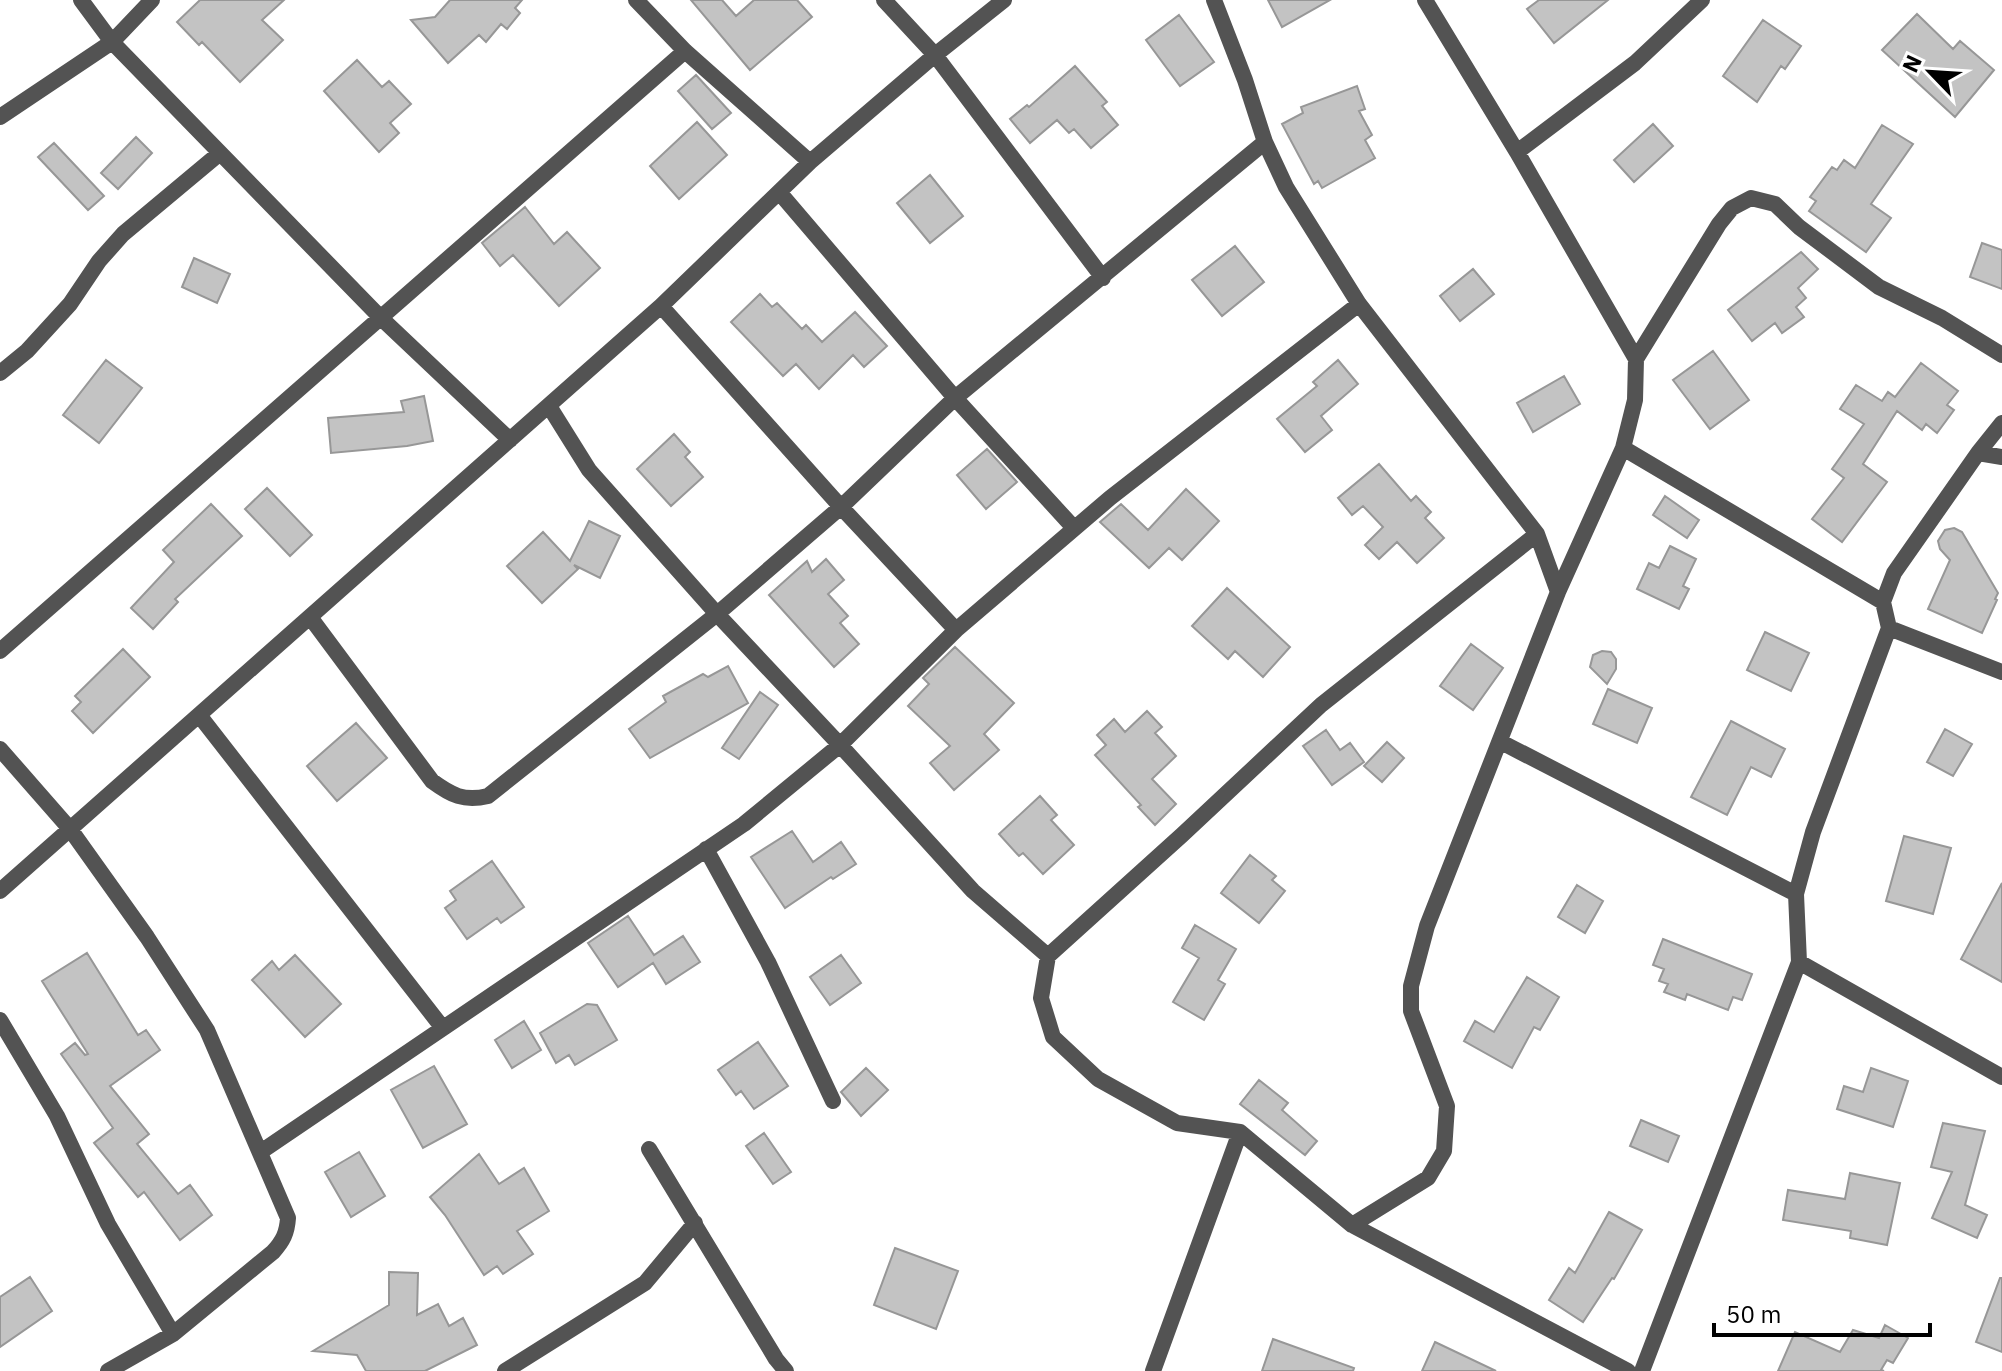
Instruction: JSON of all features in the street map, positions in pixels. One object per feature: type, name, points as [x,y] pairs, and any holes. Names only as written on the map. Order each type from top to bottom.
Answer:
[{"type":"street","points":[[81,0],[112,42],[220,153],[381,318],[510,440]]},
{"type":"street","points":[[0,117],[112,42],[152,0]]},
{"type":"street","points":[[636,0],[685,51],[810,162]]},
{"type":"street","points":[[884,0],[935,55],[1103,278]]},
{"type":"street","points":[[0,891],[661,306],[810,162],[1004,0]]},
{"type":"street","points":[[1214,0],[1265,142],[1286,187],[1359,304],[1537,534],[1558,592]]},
{"type":"street","points":[[1425,0],[1636,359]]},
{"type":"street","points":[[1517,152],[1635,63],[1702,0]]},
{"type":"street","points":[[0,651],[685,51]]},
{"type":"street","points":[[310,617],[432,781],[459,798],[473,800],[488,796],[717,614],[841,507],[955,398],[1265,142]]},
{"type":"street","points":[[0,373],[27,351],[70,304],[99,261],[123,234],[220,153]]},
{"type":"street","points":[[779,192],[955,398],[1074,528]]},
{"type":"street","points":[[1352,1225],[1428,1178],[1444,1151],[1447,1106],[1411,1011],[1411,986],[1427,926],[1558,592],[1623,448],[1635,400],[1636,359],[1719,224],[1732,208],[1751,198],[1775,204],[1799,227],[1879,287],[1942,318],[2002,355]]},
{"type":"street","points":[[262,1151],[744,824],[840,745],[956,630],[1074,528],[1359,304]]},
{"type":"street","points":[[661,306],[956,630]]},
{"type":"street","points":[[549,406],[589,470],[717,614],[973,891],[1048,956]]},
{"type":"street","points":[[1642,1371],[1799,962],[1796,894],[1813,832],[1889,628],[1883,602],[1894,573],[2002,423]]},
{"type":"street","points":[[1623,448],[1883,602]]},
{"type":"street","points":[[1978,453],[2002,457]]},
{"type":"street","points":[[1537,534],[1321,705],[1048,956],[1041,998],[1053,1037],[1098,1079],[1177,1123],[1240,1132],[1352,1225],[1628,1371]]},
{"type":"street","points":[[1889,628],[2002,672]]},
{"type":"street","points":[[199,715],[442,1027]]},
{"type":"street","points":[[1501,742],[1796,894]]},
{"type":"street","points":[[0,749],[70,829],[147,937],[207,1030],[262,1151],[288,1218],[283,1241],[273,1252],[173,1334],[108,1371]]},
{"type":"street","points":[[706,849],[768,962],[833,1101]]},
{"type":"street","points":[[1799,962],[2002,1077]]},
{"type":"street","points":[[0,1020],[57,1116],[108,1224],[173,1334]]},
{"type":"street","points":[[1153,1371],[1240,1132]]},
{"type":"street","points":[[649,1149],[695,1223],[775,1367]]},
{"type":"street","points":[[505,1371],[645,1283],[695,1223]]},
{"type":"building","points":[[200,0],[284,0],[262,20],[283,40],[240,82],[202,42],[199,45],[177,22]]},
{"type":"building","points":[[450,0],[522,0],[515,8],[520,13],[507,29],[501,24],[486,42],[479,35],[448,63],[411,20],[435,17]]},
{"type":"building","points":[[691,0],[722,0],[736,16],[754,0],[797,0],[812,17],[750,70]]},
{"type":"building","points":[[1268,0],[1330,0],[1282,27]]},
{"type":"building","points":[[1539,0],[1608,0],[1554,43],[1527,9]]},
{"type":"building","points":[[1917,14],[1953,49],[1960,41],[1994,70],[1955,117],[1882,50]]},
{"type":"building","points":[[1179,15],[1214,62],[1180,86],[1146,40]]},
{"type":"building","points":[[1763,20],[1801,46],[1785,69],[1781,66],[1757,102],[1723,76]]},
{"type":"building","points":[[357,60],[382,87],[389,81],[411,104],[390,123],[399,133],[379,152],[324,91]]},
{"type":"building","points":[[1075,66],[1107,102],[1102,106],[1118,125],[1091,148],[1074,129],[1069,133],[1057,120],[1030,143],[1010,119],[1027,105],[1029,107]]},
{"type":"building","points":[[696,75],[731,113],[712,129],[678,91]]},
{"type":"building","points":[[1357,86],[1365,109],[1359,111],[1372,135],[1365,140],[1375,158],[1322,188],[1318,181],[1314,184],[1282,124],[1303,113],[1301,107]]},
{"type":"building","points":[[697,122],[727,155],[679,199],[650,166]]},
{"type":"building","points":[[1653,124],[1673,146],[1634,182],[1614,160]]},
{"type":"building","points":[[1882,125],[1913,144],[1871,204],[1891,218],[1866,252],[1809,211],[1816,201],[1810,197],[1832,167],[1837,170],[1844,160],[1855,168]]},
{"type":"building","points":[[136,137],[152,153],[118,189],[101,173]]},
{"type":"building","points":[[54,143],[104,196],[88,210],[38,157]]},
{"type":"building","points":[[930,175],[963,216],[930,243],[897,203]]},
{"type":"building","points":[[525,207],[554,244],[567,232],[600,268],[559,306],[513,255],[500,266],[482,243]]},
{"type":"building","points":[[1982,243],[2002,250],[2002,289],[1970,277]]},
{"type":"building","points":[[1235,246],[1264,282],[1222,316],[1192,280]]},
{"type":"building","points":[[1801,252],[1818,269],[1798,288],[1806,298],[1796,307],[1804,317],[1782,333],[1775,323],[1752,341],[1728,310]]},
{"type":"building","points":[[194,258],[230,274],[217,303],[182,287]]},
{"type":"building","points":[[1473,269],[1494,294],[1460,321],[1440,296]]},
{"type":"building","points":[[760,294],[772,307],[777,303],[802,329],[806,325],[822,342],[855,312],[887,346],[864,367],[853,355],[819,389],[796,364],[783,376],[731,322]]},
{"type":"building","points":[[1713,351],[1749,400],[1710,429],[1673,380]]},
{"type":"building","points":[[106,360],[142,388],[99,443],[63,415]]},
{"type":"building","points":[[1338,360],[1358,384],[1321,416],[1332,430],[1305,452],[1277,419],[1317,386],[1313,382]]},
{"type":"building","points":[[1921,363],[1958,391],[1947,405],[1954,410],[1937,433],[1926,424],[1922,430],[1897,411],[1863,464],[1887,482],[1842,542],[1812,519],[1844,478],[1832,469],[1864,424],[1840,409],[1856,385],[1882,401],[1888,392],[1895,397]]},
{"type":"building","points":[[1564,376],[1580,404],[1533,432],[1517,403]]},
{"type":"building","points":[[424,396],[433,441],[331,453],[328,418],[404,412],[401,401]]},
{"type":"building","points":[[674,434],[690,452],[685,457],[703,477],[671,506],[637,469]]},
{"type":"building","points":[[987,449],[1017,482],[986,509],[957,475]]},
{"type":"building","points":[[1379,464],[1411,501],[1416,496],[1431,512],[1425,518],[1444,538],[1417,563],[1397,542],[1379,559],[1365,545],[1383,527],[1363,506],[1352,515],[1338,498]]},
{"type":"building","points":[[267,488],[312,535],[290,556],[245,509]]},
{"type":"building","points":[[1186,489],[1219,521],[1182,560],[1169,548],[1149,568],[1100,522],[1121,504],[1148,530]]},
{"type":"building","points":[[1665,496],[1699,520],[1687,538],[1653,515]]},
{"type":"building","points":[[211,504],[242,536],[175,599],[178,602],[153,629],[131,608],[174,562],[163,550]]},
{"type":"building","points":[[589,521],[620,536],[600,578],[574,565],[578,569],[542,603],[507,566],[543,532],[570,561]]},
{"type":"building","points":[[1954,528],[1962,532],[1998,593],[1982,633],[1928,609],[1950,560],[1940,549],[1938,541],[1945,530]]},
{"type":"building","points":[[1670,546],[1696,559],[1683,586],[1689,589],[1679,609],[1637,589],[1649,563],[1659,568]]},
{"type":"building","points":[[826,559],[844,580],[828,594],[848,616],[840,623],[859,644],[834,667],[769,595],[807,561],[812,572]]},
{"type":"building","points":[[1227,588],[1290,647],[1263,677],[1235,651],[1228,659],[1192,626]]},
{"type":"building","points":[[1765,632],[1809,653],[1791,691],[1747,670]]},
{"type":"building","points":[[1471,644],[1503,668],[1473,710],[1440,686]]},
{"type":"building","points":[[955,647],[1014,703],[984,734],[999,750],[954,790],[930,763],[950,746],[908,706],[929,684],[923,678]]},
{"type":"building","points":[[123,649],[150,677],[93,733],[72,711],[81,702],[75,696]]},
{"type":"building","points":[[1602,651],[1611,652],[1616,659],[1616,669],[1607,684],[1590,667],[1593,655]]},
{"type":"building","points":[[728,666],[748,703],[650,758],[629,729],[666,702],[663,696],[703,674],[708,677]]},
{"type":"building","points":[[1608,689],[1652,708],[1637,743],[1593,724]]},
{"type":"building","points":[[760,692],[778,705],[739,759],[722,748]]},
{"type":"building","points":[[1147,711],[1162,727],[1155,733],[1176,756],[1152,779],[1176,804],[1155,825],[1095,755],[1106,745],[1097,735],[1114,719],[1125,732]]},
{"type":"building","points":[[1731,721],[1785,749],[1771,777],[1751,767],[1727,815],[1691,797]]},
{"type":"building","points":[[356,723],[387,758],[337,801],[307,766]]},
{"type":"building","points":[[1945,729],[1972,744],[1953,776],[1927,762]]},
{"type":"building","points":[[1326,730],[1340,750],[1350,743],[1364,762],[1332,785],[1303,746]]},
{"type":"building","points":[[1387,742],[1404,758],[1382,782],[1364,766]]},
{"type":"building","points":[[1040,796],[1057,815],[1051,820],[1074,845],[1043,874],[1023,853],[1019,856],[999,834]]},
{"type":"building","points":[[792,831],[813,862],[841,842],[856,864],[785,908],[751,857]]},
{"type":"building","points":[[1904,836],[1951,848],[1933,914],[1886,901]]},
{"type":"building","points":[[1250,855],[1276,876],[1272,880],[1285,891],[1259,923],[1221,893]]},
{"type":"building","points":[[492,861],[524,907],[501,923],[497,918],[467,939],[445,908],[456,900],[450,891]]},
{"type":"building","points":[[2002,883],[2002,982],[1961,959]]},
{"type":"building","points":[[1577,885],[1603,901],[1585,933],[1558,917]]},
{"type":"building","points":[[628,916],[654,955],[683,936],[700,962],[666,984],[653,963],[618,987],[588,943]]},
{"type":"building","points":[[1195,925],[1236,949],[1218,980],[1225,984],[1204,1020],[1173,1002],[1199,958],[1182,948]]},
{"type":"building","points":[[1663,939],[1752,974],[1742,1000],[1733,997],[1728,1010],[1687,994],[1685,1000],[1664,992],[1668,984],[1659,981],[1664,969],[1653,965]]},
{"type":"building","points":[[87,953],[138,1035],[146,1030],[160,1050],[110,1086],[149,1134],[137,1144],[178,1194],[190,1185],[212,1215],[180,1240],[144,1192],[138,1197],[94,1143],[113,1128],[61,1054],[75,1043],[85,1055],[88,1054],[42,981]]},
{"type":"building","points":[[295,955],[341,1004],[305,1037],[252,980],[272,961],[279,970]]},
{"type":"building","points":[[841,955],[861,983],[830,1005],[810,977]]},
{"type":"building","points":[[1527,977],[1559,997],[1540,1030],[1534,1027],[1512,1068],[1464,1041],[1475,1021],[1494,1032]]},
{"type":"building","points":[[587,1004],[597,1005],[617,1040],[575,1065],[569,1055],[556,1063],[540,1033]]},
{"type":"building","points":[[524,1021],[541,1050],[512,1068],[495,1040]]},
{"type":"building","points":[[758,1042],[788,1086],[754,1109],[741,1091],[736,1095],[718,1070]]},
{"type":"building","points":[[434,1066],[467,1124],[423,1148],[391,1090]]},
{"type":"building","points":[[866,1068],[888,1090],[861,1116],[841,1092]]},
{"type":"building","points":[[1871,1068],[1908,1081],[1893,1127],[1837,1109],[1844,1086],[1863,1092]]},
{"type":"building","points":[[1259,1080],[1288,1103],[1282,1110],[1317,1141],[1305,1155],[1240,1104]]},
{"type":"building","points":[[1641,1120],[1679,1136],[1668,1162],[1630,1146]]},
{"type":"building","points":[[1943,1123],[1985,1131],[1965,1205],[1987,1215],[1977,1238],[1932,1218],[1952,1172],[1931,1167]]},
{"type":"building","points":[[764,1133],[791,1172],[773,1184],[746,1146]]},
{"type":"building","points":[[359,1152],[385,1196],[351,1217],[325,1172]]},
{"type":"building","points":[[479,1154],[499,1184],[524,1168],[549,1211],[517,1231],[533,1254],[503,1274],[497,1266],[484,1275],[430,1197]]},
{"type":"building","points":[[1850,1173],[1900,1183],[1887,1245],[1850,1238],[1851,1231],[1783,1220],[1788,1190],[1845,1199]]},
{"type":"building","points":[[1609,1212],[1642,1230],[1614,1279],[1583,1322],[1549,1300],[1569,1268],[1575,1273]]},
{"type":"building","points":[[895,1248],[958,1271],[936,1329],[874,1305]]},
{"type":"building","points":[[389,1272],[418,1273],[417,1315],[438,1304],[449,1326],[463,1318],[477,1345],[425,1371],[366,1371],[357,1355],[313,1351],[389,1305]]},
{"type":"building","points":[[30,1277],[52,1311],[0,1347],[0,1297]]},
{"type":"building","points":[[2002,1278],[2002,1352],[1976,1342]]},
{"type":"building","points":[[1885,1325],[1908,1338],[1893,1363],[1887,1360],[1881,1370],[1884,1371],[1778,1371],[1795,1332],[1840,1352],[1853,1330],[1879,1338]]},
{"type":"building","points":[[1273,1339],[1354,1368],[1353,1371],[1262,1371]]},
{"type":"building","points":[[1435,1342],[1496,1371],[1422,1371]]}]
